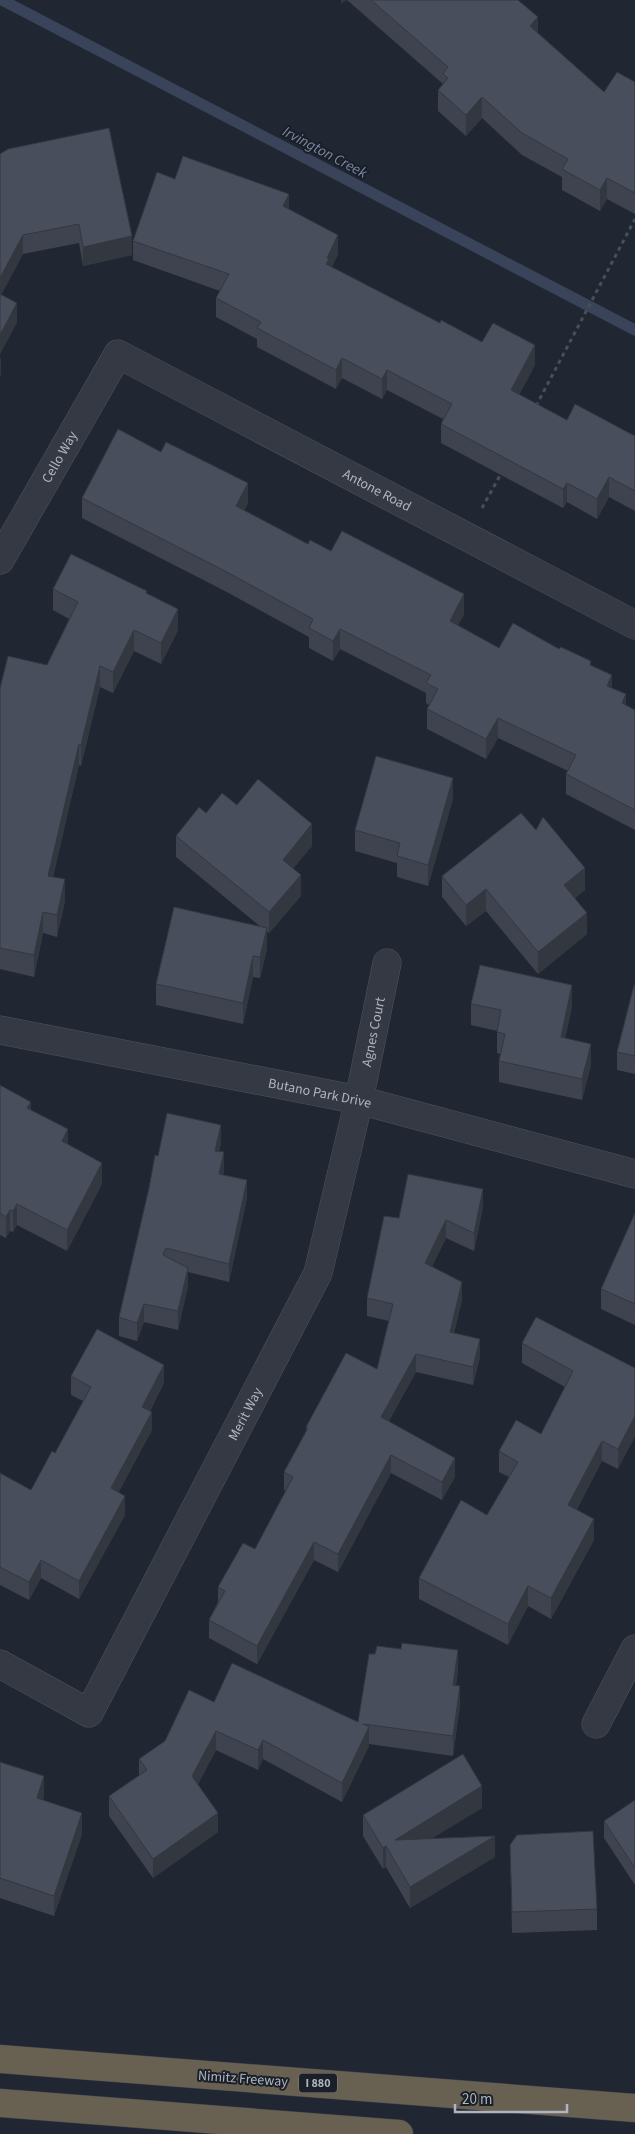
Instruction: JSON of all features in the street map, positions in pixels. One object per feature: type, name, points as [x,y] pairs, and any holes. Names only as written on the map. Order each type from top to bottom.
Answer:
[{"type":"highway","name":"Nimitz Freeway","points":[[0,2059],[635,2108]]},
{"type":"highway","points":[[0,2103],[399,2134]]},
{"type":"street","name":"Antone Road","points":[[118,354],[635,625]]},
{"type":"street","name":"Cello Way","points":[[0,560],[118,354]]},
{"type":"street","name":"Agnes Court","points":[[359,1100],[387,962]]},
{"type":"street","name":"Butano Park Drive","points":[[0,1030],[359,1100],[635,1174]]},
{"type":"street","name":"Merit Way","points":[[0,1664],[89,1712],[318,1273],[359,1100]]},
{"type":"street","points":[[596,1724],[635,1650]]},
{"type":"path","points":[[534,410],[635,219]]},
{"type":"path","points":[[467,538],[503,470]]},
{"type":"building","points":[[371,0],[518,0],[538,17],[530,26],[604,92],[617,72],[635,82],[635,193],[607,178],[600,190],[562,169],[568,159],[522,133],[482,97],[466,115],[438,90],[448,78],[443,74],[448,67]]},
{"type":"building","points":[[109,128],[132,236],[83,247],[79,224],[23,235],[0,278],[0,154],[8,149]]},
{"type":"building","points":[[183,156],[289,194],[283,206],[338,235],[326,264],[440,323],[441,320],[482,342],[493,323],[535,345],[511,390],[567,420],[575,404],[635,436],[635,491],[609,477],[597,499],[567,483],[563,489],[441,424],[452,404],[387,370],[382,379],[342,358],[336,370],[257,328],[261,322],[216,298],[229,274],[133,241],[157,172],[175,179]]},
{"type":"building","points":[[0,294],[17,303],[0,335]]},
{"type":"building","points":[[118,429],[161,452],[166,442],[248,483],[236,506],[308,544],[310,540],[331,551],[342,531],[464,594],[450,621],[499,648],[513,623],[559,649],[561,647],[591,661],[590,665],[612,675],[607,686],[626,694],[622,703],[635,710],[635,810],[566,774],[576,755],[498,718],[486,739],[427,709],[438,689],[426,683],[431,675],[340,629],[333,641],[309,628],[313,619],[223,570],[82,498]]},
{"type":"building","points":[[71,554],[147,591],[146,593],[178,609],[161,643],[134,630],[113,672],[100,666],[81,745],[79,744],[48,876],[65,879],[57,915],[43,912],[34,955],[0,948],[0,688],[8,656],[47,665],[78,602],[53,589]]},
{"type":"building","points":[[376,756],[453,778],[428,865],[397,856],[400,843],[355,830]]},
{"type":"building","points":[[258,779],[312,824],[283,860],[301,875],[269,912],[176,836],[199,807],[206,813],[222,793],[237,805]]},
{"type":"building","points":[[521,813],[536,830],[543,817],[585,868],[564,885],[587,913],[538,952],[486,889],[466,905],[442,876]]},
{"type":"building","points":[[174,907],[267,928],[260,957],[253,956],[243,1003],[156,984]]},
{"type":"building","points":[[480,965],[572,985],[561,1037],[591,1044],[582,1079],[499,1061],[505,1034],[497,1032],[501,1010],[471,1004]]},
{"type":"building","points":[[635,985],[635,1056],[617,1052]]},
{"type":"building","points":[[0,1085],[31,1102],[27,1108],[68,1129],[62,1141],[102,1163],[67,1230],[17,1204],[6,1217],[0,1213]]},
{"type":"building","points":[[167,1113],[221,1125],[215,1151],[224,1152],[219,1174],[247,1180],[229,1264],[166,1248],[163,1255],[188,1268],[178,1311],[144,1304],[137,1323],[119,1317],[155,1155],[158,1156]]},
{"type":"building","points":[[408,1174],[483,1189],[474,1233],[446,1220],[425,1263],[462,1282],[450,1332],[480,1339],[473,1367],[416,1354],[381,1417],[455,1458],[442,1482],[391,1455],[338,1554],[314,1542],[257,1646],[209,1620],[225,1591],[218,1587],[243,1543],[255,1549],[293,1477],[284,1472],[346,1353],[377,1369],[393,1304],[367,1298],[384,1216],[399,1218]]},
{"type":"building","points":[[635,1213],[635,1304],[601,1289]]},
{"type":"building","points":[[536,1317],[635,1368],[635,1416],[618,1449],[602,1441],[568,1505],[594,1519],[551,1598],[528,1586],[508,1624],[419,1578],[461,1500],[487,1515],[518,1462],[499,1451],[516,1420],[541,1434],[573,1371],[522,1343]]},
{"type":"building","points":[[97,1329],[164,1365],[142,1407],[152,1412],[111,1488],[125,1496],[79,1581],[41,1560],[29,1582],[0,1567],[0,1473],[31,1490],[52,1451],[55,1453],[91,1387],[71,1376]]},
{"type":"building","points":[[402,1643],[458,1650],[453,1685],[460,1686],[453,1736],[363,1724],[369,1727],[342,1783],[263,1740],[258,1750],[216,1731],[192,1776],[218,1813],[153,1859],[109,1796],[147,1770],[139,1759],[165,1741],[189,1690],[214,1702],[232,1663],[358,1722],[369,1654],[375,1654],[377,1646],[401,1649]]},
{"type":"building","points":[[463,1754],[482,1786],[395,1840],[495,1836],[410,1887],[386,1846],[383,1848],[363,1815]]},
{"type":"building","points":[[0,1762],[44,1776],[37,1798],[82,1813],[54,1896],[0,1878]]},
{"type":"building","points":[[635,1800],[635,1868],[604,1821]]},
{"type":"building","points":[[593,1831],[597,1909],[512,1912],[510,1845],[517,1835]]},
{"type":"waterway","name":"Irvington Creek","points":[[2,0],[635,330]]}]
